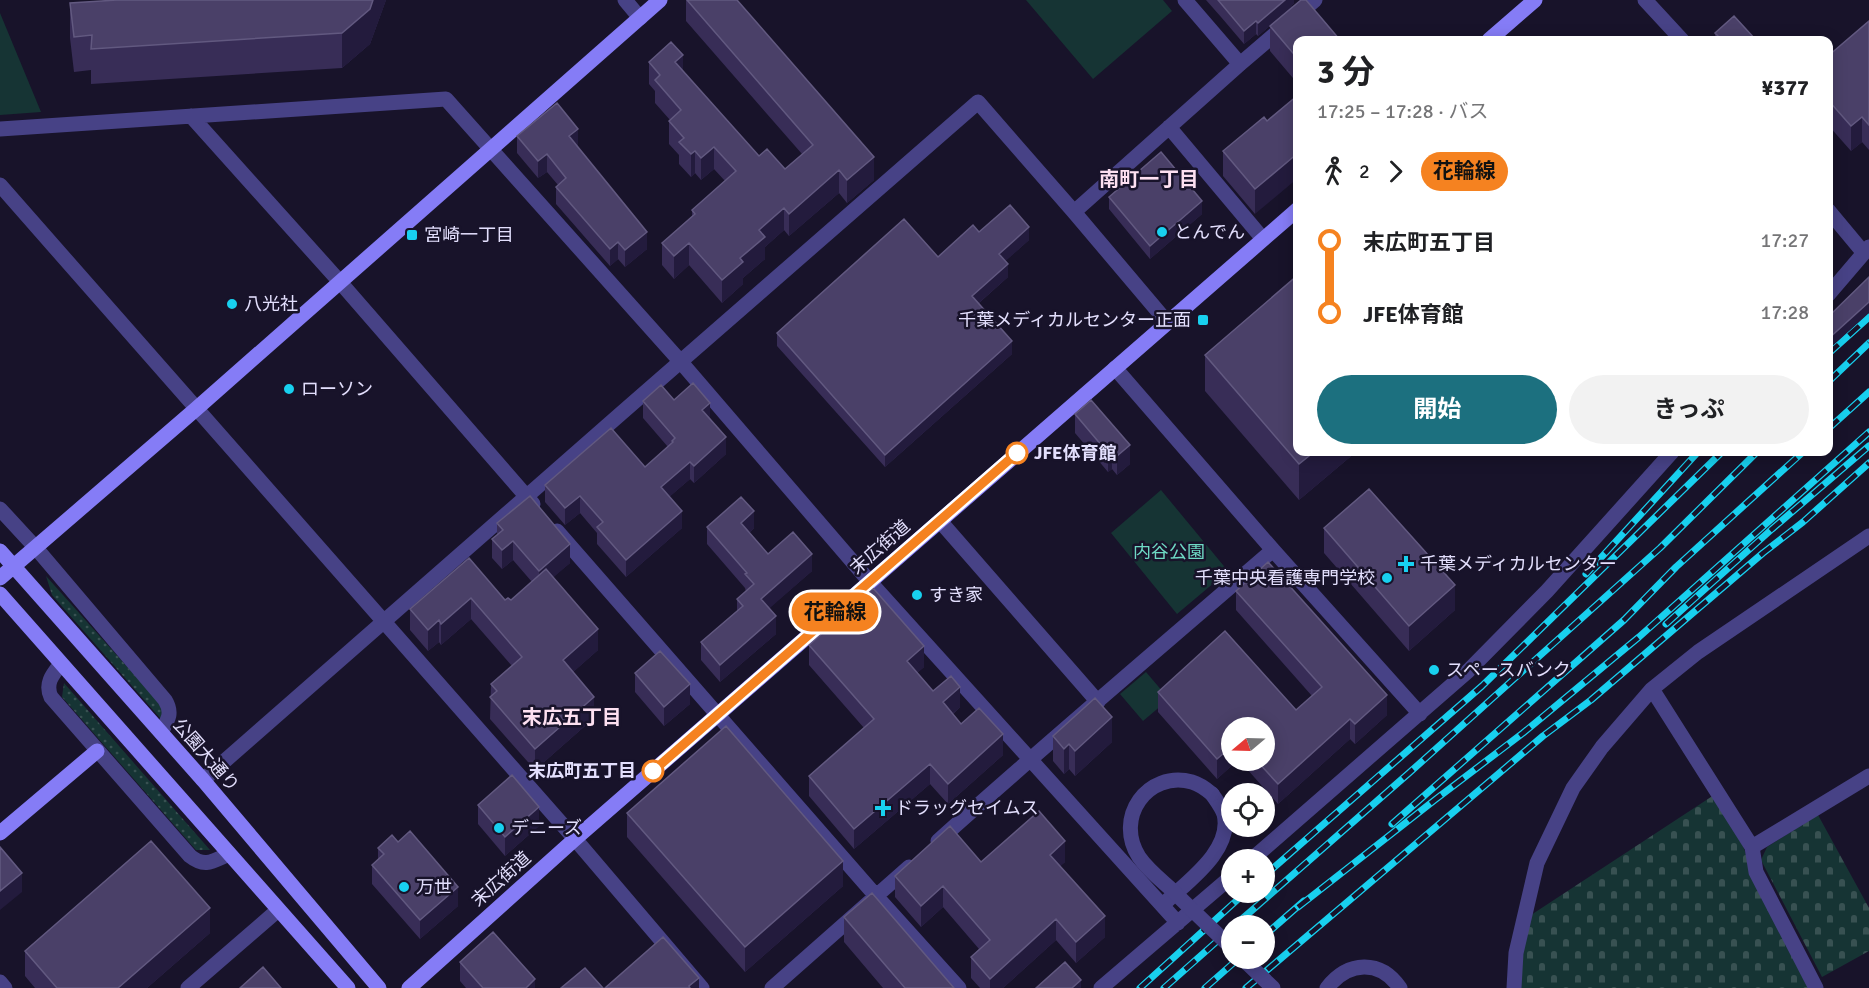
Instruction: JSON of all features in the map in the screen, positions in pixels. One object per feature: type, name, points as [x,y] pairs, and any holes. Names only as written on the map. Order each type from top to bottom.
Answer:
[{"type":"street","points":[[625,0],[640,18]]},
{"type":"street","points":[[0,578],[196,409],[660,0]]},
{"type":"street","points":[[1185,0],[1240,64]]},
{"type":"street","points":[[1494,36],[1535,0]]},
{"type":"street","points":[[1645,0],[1678,36]]},
{"type":"street","points":[[1074,212],[1240,64],[1315,4]]},
{"type":"street","points":[[0,129],[446,99],[680,361],[870,582],[1178,923]]},
{"type":"street","points":[[203,780],[978,102],[1167,322]]},
{"type":"street","points":[[191,116],[340,282],[959,988]]},
{"type":"street","points":[[1169,128],[1263,239]]},
{"type":"street","points":[[0,185],[575,839],[702,988]]},
{"type":"street","name":"末広街道","points":[[413,987],[575,839],[1293,213]]},
{"type":"street","points":[[1833,215],[1866,250],[1833,289]]},
{"type":"street","points":[[1115,368],[1273,550],[1420,714]]},
{"type":"street","points":[[1264,849],[1468,670],[1546,591],[1668,456]]},
{"type":"street","points":[[0,509],[165,700],[170,718],[161,732]]},
{"type":"street","points":[[940,521],[1098,702]]},
{"type":"street","points":[[1514,988],[1516,953],[1537,863],[1573,788],[1602,747],[1652,689],[1698,652],[1869,536]]},
{"type":"street","points":[[772,988],[1029,759],[1273,550]]},
{"type":"street","name":"公園大通り","points":[[0,551],[203,780],[379,988]]},
{"type":"street","points":[[0,594],[60,665],[348,988]]},
{"type":"street","points":[[60,665],[50,679],[49,692],[97,751],[190,856],[204,863],[229,854]]},
{"type":"street","points":[[1652,689],[1752,847],[1756,872],[1816,988]]},
{"type":"street","points":[[0,833],[97,751]]},
{"type":"street","points":[[1752,847],[1869,776]]},
{"type":"street","points":[[1162,906],[1175,893],[1178,890],[1210,860],[1224,834],[1226,825],[1220,806],[1212,794],[1192,782],[1174,781],[1147,791],[1133,809],[1129,821],[1130,834],[1140,858],[1151,871],[1169,888],[1175,893],[1177,895],[1221,938]]},
{"type":"street","points":[[1101,988],[1221,886]]},
{"type":"street","points":[[188,988],[278,910]]},
{"type":"street","points":[[1327,988],[1340,975],[1356,968],[1375,968],[1392,977],[1400,988]]},
{"type":"street","points":[[1253,969],[1273,988]]},
{"type":"street","points":[[0,982],[5,988]]},
{"type":"green space","points":[[1026,0],[1163,0],[1172,11],[1093,79]]},
{"type":"green space","points":[[0,13],[41,112],[0,115]]},
{"type":"green space","name":"内谷公園","points":[[1161,490],[1228,571],[1177,614],[1111,533]]},
{"type":"green space","points":[[46,576],[164,708],[161,719],[52,595]]},
{"type":"green space","points":[[1146,672],[1169,699],[1143,721],[1120,694]]},
{"type":"green space","points":[[64,683],[210,850],[196,850],[62,697]]},
{"type":"green space","points":[[1714,795],[1739,837],[1757,880],[1813,988],[1518,988],[1531,915]]},
{"type":"green space","points":[[1818,815],[1869,908],[1869,951],[1822,977],[1761,860],[1767,847]]},
{"type":"building","points":[[117,0],[373,0],[370,9],[342,33],[91,49],[92,35],[74,37],[70,3]]},
{"type":"building","points":[[687,0],[737,0],[874,157],[847,180],[839,170],[789,214],[784,208],[759,230],[765,237],[740,258],[743,262],[722,280],[689,243],[674,256],[662,243],[695,214],[692,210],[736,171],[714,147],[701,158],[695,151],[691,154],[679,142],[684,138],[669,121],[681,110],[655,80],[660,75],[649,62],[671,42],[683,55],[675,62],[759,156],[767,149],[785,169],[813,145]]},
{"type":"building","points":[[1218,0],[1285,0],[1258,23],[1256,21],[1244,31]]},
{"type":"building","points":[[1301,0],[1306,0],[1337,36],[1293,36],[1293,53],[1270,26]]},
{"type":"building","points":[[1734,16],[1752,36],[1718,36],[1715,33]]},
{"type":"building","points":[[1869,21],[1869,125],[1862,117],[1851,126],[1833,106],[1833,52]]},
{"type":"building","points":[[1293,99],[1293,157],[1255,189],[1223,151],[1264,117],[1267,121]]},
{"type":"building","points":[[557,103],[578,129],[569,136],[647,232],[625,250],[618,242],[610,249],[556,187],[566,178],[547,154],[538,161],[517,136]]},
{"type":"building","points":[[1161,152],[1202,201],[1150,246],[1109,197]]},
{"type":"building","points":[[1010,205],[1029,227],[999,254],[1008,264],[972,296],[1012,341],[885,455],[777,333],[904,219],[938,257],[973,225],[979,232]]},
{"type":"building","points":[[1869,277],[1869,302],[1833,334],[1833,312]]},
{"type":"building","points":[[1293,279],[1293,456],[1309,456],[1299,464],[1205,355]]},
{"type":"building","points":[[693,383],[710,403],[702,410],[726,437],[694,466],[690,462],[661,487],[682,511],[626,560],[597,527],[603,522],[580,496],[565,508],[545,485],[611,428],[645,467],[675,438],[643,401],[661,385],[674,400]]},
{"type":"building","points":[[1091,400],[1130,445],[1117,456],[1112,450],[1108,453],[1075,414]]},
{"type":"building","name":"千葉中央看護専門学校","points":[[1369,489],[1455,585],[1409,626],[1324,528]]},
{"type":"building","points":[[530,496],[570,544],[539,571],[513,541],[502,550],[492,539],[503,530],[497,523]]},
{"type":"building","points":[[741,497],[754,511],[741,523],[768,554],[793,532],[812,554],[761,599],[776,616],[720,665],[701,642],[743,606],[737,599],[754,584],[707,527]]},
{"type":"building","points":[[469,558],[505,600],[508,598],[511,600],[546,569],[598,629],[563,660],[594,697],[535,749],[490,697],[497,691],[491,684],[522,657],[471,598],[441,624],[439,620],[428,630],[410,609]]},
{"type":"building","points":[[1268,562],[1387,695],[1355,724],[1350,719],[1278,784],[1266,771],[1275,771],[1275,717],[1221,717],[1221,756],[1217,759],[1158,692],[1225,631],[1296,710],[1322,687],[1236,591]]},
{"type":"building","points":[[873,588],[924,646],[907,661],[933,691],[951,676],[960,687],[943,702],[961,724],[979,708],[1003,734],[948,784],[930,764],[854,829],[809,776],[874,719],[809,645]]},
{"type":"building","points":[[660,651],[690,684],[664,707],[635,673]]},
{"type":"building","points":[[1095,698],[1112,717],[1075,751],[1069,744],[1064,749],[1053,736]]},
{"type":"building","points":[[726,726],[843,861],[745,947],[627,813]]},
{"type":"building","points":[[512,775],[539,807],[505,837],[478,805]]},
{"type":"building","points":[[1039,811],[1065,841],[1050,855],[1105,916],[1076,942],[1056,919],[990,979],[971,957],[990,940],[943,886],[921,906],[895,876],[950,826],[981,862]]},
{"type":"building","points":[[410,831],[458,887],[420,920],[372,865],[384,854],[378,848],[392,835],[398,842]]},
{"type":"building","points":[[151,841],[210,908],[118,988],[57,988],[25,951]]},
{"type":"building","points":[[0,847],[22,873],[0,891]]},
{"type":"building","points":[[872,893],[954,988],[905,988],[844,917]]},
{"type":"building","points":[[493,932],[535,979],[526,988],[483,988],[460,962]]},
{"type":"building","points":[[663,937],[699,978],[689,986],[690,988],[605,988]]},
{"type":"building","points":[[1065,962],[1081,980],[1072,988],[1036,988]]},
{"type":"building","points":[[263,967],[281,988],[240,988]]},
{"type":"building","points":[[585,968],[603,988],[561,988]]},
{"type":"railway","points":[[1833,349],[1869,317]]},
{"type":"railway","points":[[1833,377],[1869,343]]},
{"type":"railway","points":[[1833,424],[1869,392]]},
{"type":"railway","points":[[1298,907],[1523,733],[1639,637],[1869,432]]},
{"type":"railway","points":[[1666,624],[1869,446]]},
{"type":"railway","points":[[1586,574],[1694,456]]},
{"type":"railway","points":[[1275,866],[1482,686],[1718,456]]},
{"type":"railway","points":[[1247,915],[1660,548],[1753,456]]},
{"type":"railway","points":[[1392,824],[1624,620],[1676,567],[1799,456]]},
{"type":"railway","points":[[1246,988],[1543,736],[1591,700],[1763,553],[1803,522],[1869,463]]},
{"type":"railway","points":[[1275,926],[1304,901]]},
{"type":"railway","points":[[1140,988],[1234,903]]},
{"type":"railway","points":[[1164,988],[1221,938]]},
{"type":"railway","points":[[1205,988],[1227,969]]},
{"type":"bus line","name":"花輪線","points":[[653,771],[1017,453]]},
{"type":"place","name":"とんでん","points":[[1162,232]]},
{"type":"place","name":"宮崎一丁目","points":[[412,235]]},
{"type":"place","name":"八光社","points":[[232,304]]},
{"type":"place","name":"千葉メディカルセンター正面","points":[[1203,320]]},
{"type":"place","name":"ローソン","points":[[289,389]]},
{"type":"place","name":"JFE体育館","points":[[1017,453]]},
{"type":"place","name":"千葉メディカルセンター","points":[[1406,564]]},
{"type":"place","name":"千葉中央看護専門学校","points":[[1387,578]]},
{"type":"place","name":"すき家","points":[[917,595]]},
{"type":"place","name":"スペースバンク","points":[[1434,670]]},
{"type":"place","name":"末広町五丁目","points":[[653,771]]},
{"type":"place","name":"ドラッグセイムス","points":[[883,808]]},
{"type":"place","name":"デニーズ","points":[[499,828]]},
{"type":"place","name":"万世","points":[[404,887]]},
{"type":"district","name":"南町一丁目","points":[[1149,179]]},
{"type":"district","name":"末広五丁目","points":[[572,717]]}]
